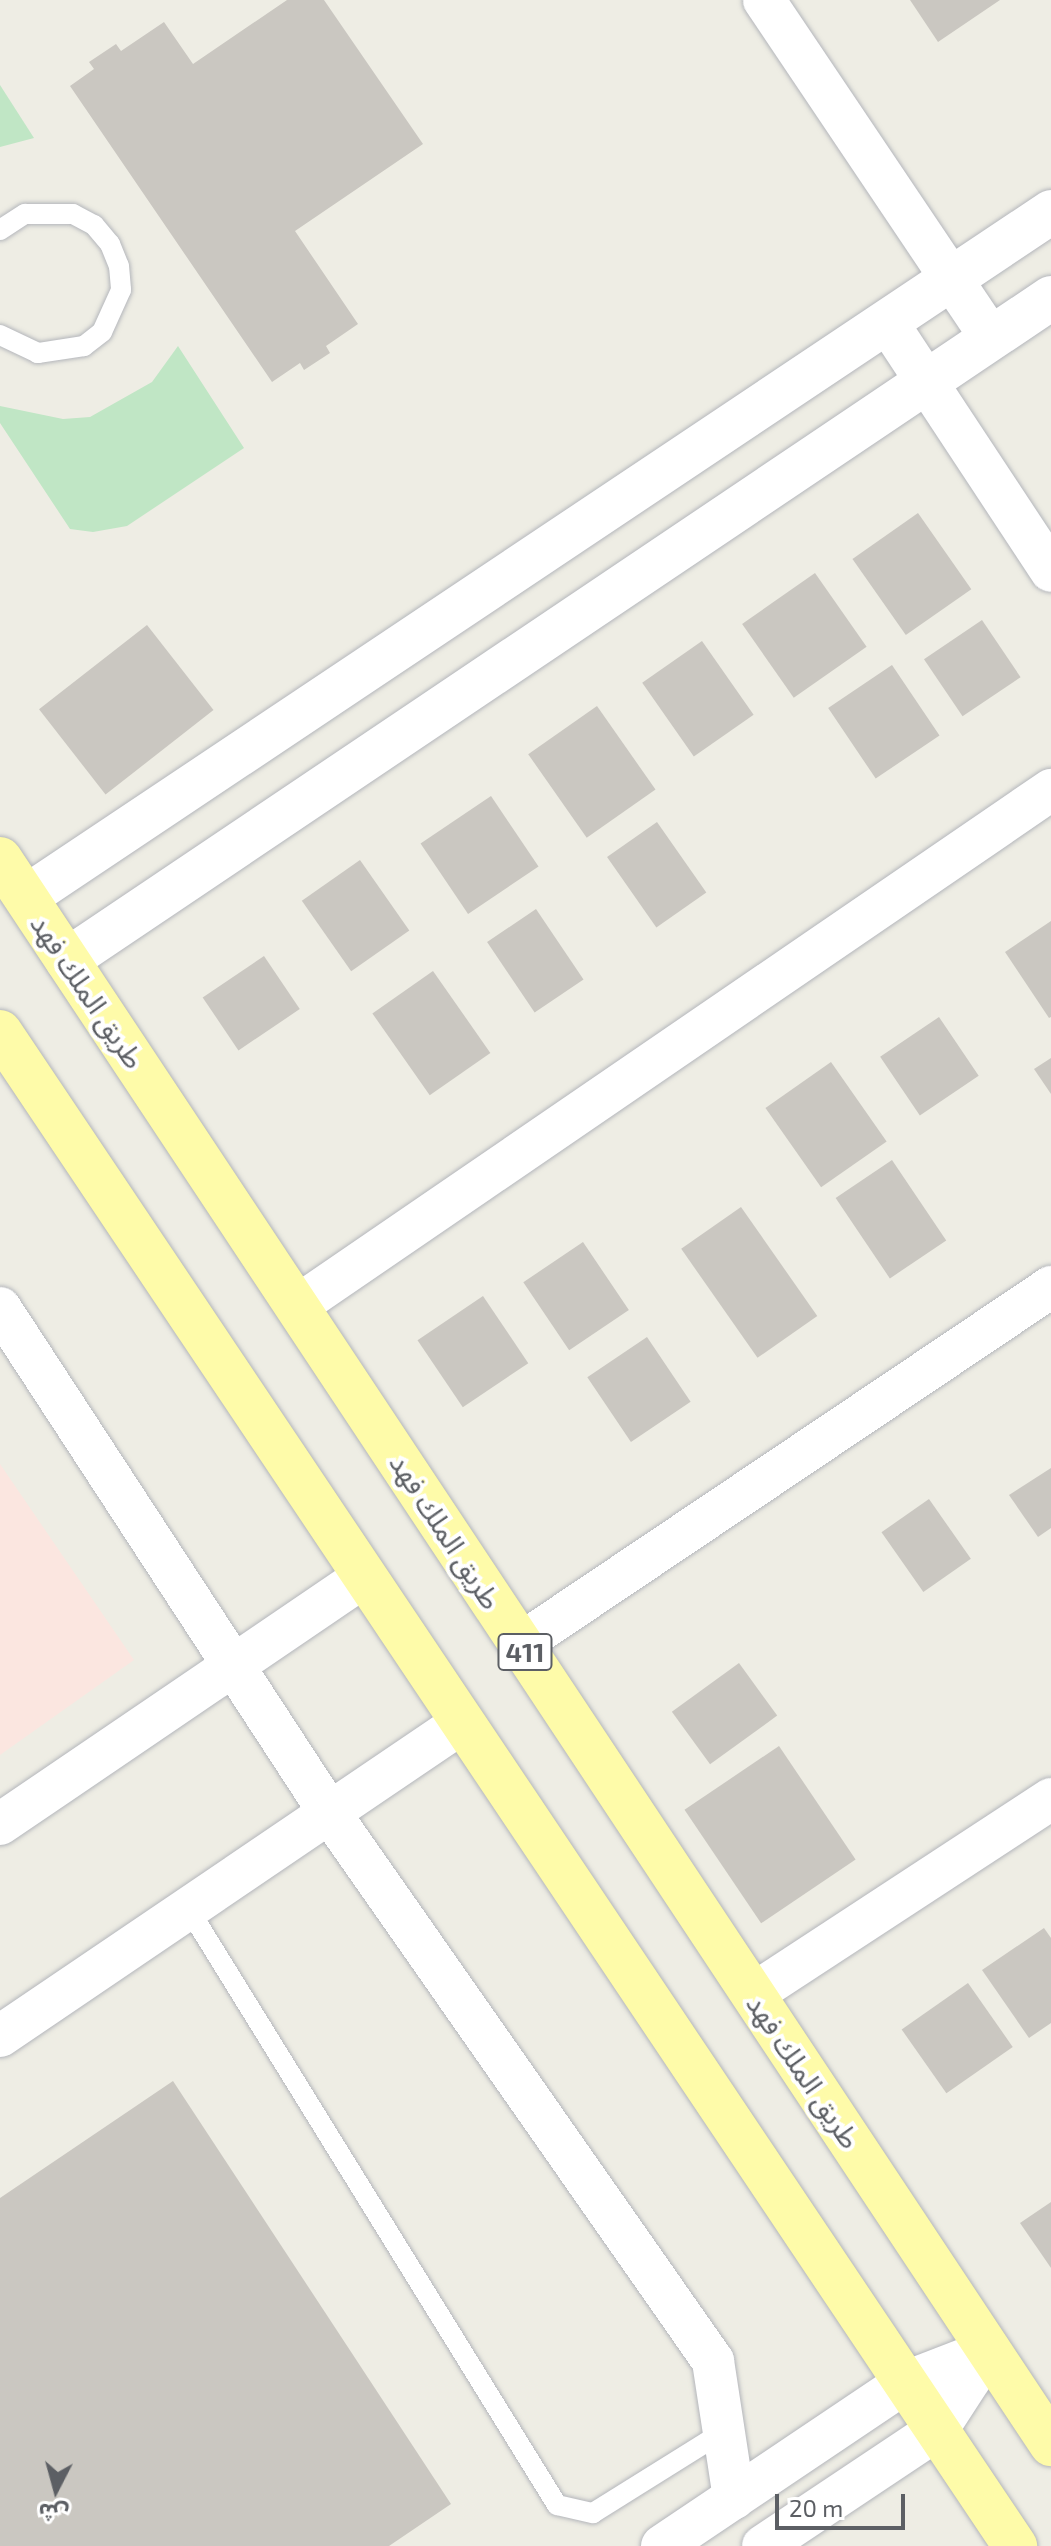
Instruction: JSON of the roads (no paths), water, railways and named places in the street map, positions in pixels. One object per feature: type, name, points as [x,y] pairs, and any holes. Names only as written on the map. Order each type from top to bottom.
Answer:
[{"type":"main road","name":"طريق الملك فهد","points":[[0,859],[1051,2444]]},
{"type":"main road","points":[[0,1032],[1015,2546]]},
{"type":"street","points":[[764,0],[991,338]]},
{"type":"street","points":[[26,897],[1051,212]]},
{"type":"street","points":[[67,960],[1051,298]]},
{"type":"street","points":[[887,322],[1051,571]]},
{"type":"street","points":[[297,1306],[1051,790]]},
{"type":"street","points":[[520,1644],[1051,1287]]},
{"type":"street","points":[[0,1308],[329,1812],[713,2361],[734,2498]]},
{"type":"street","points":[[0,1824],[365,1576]]},
{"type":"street","points":[[0,2036],[463,1722]]},
{"type":"street","points":[[753,1994],[1051,1799]]},
{"type":"street","points":[[662,2546],[906,2382],[989,2350]]},
{"type":"street","points":[[763,2546],[937,2430],[989,2350]]},
{"type":"lane","points":[[0,230],[25,214],[49,210],[73,214],[94,225],[110,244],[119,266],[121,290],[102,332],[84,346],[38,353],[0,335]]},
{"type":"lane","points":[[188,1908],[557,2505],[593,2513],[724,2431]]}]
